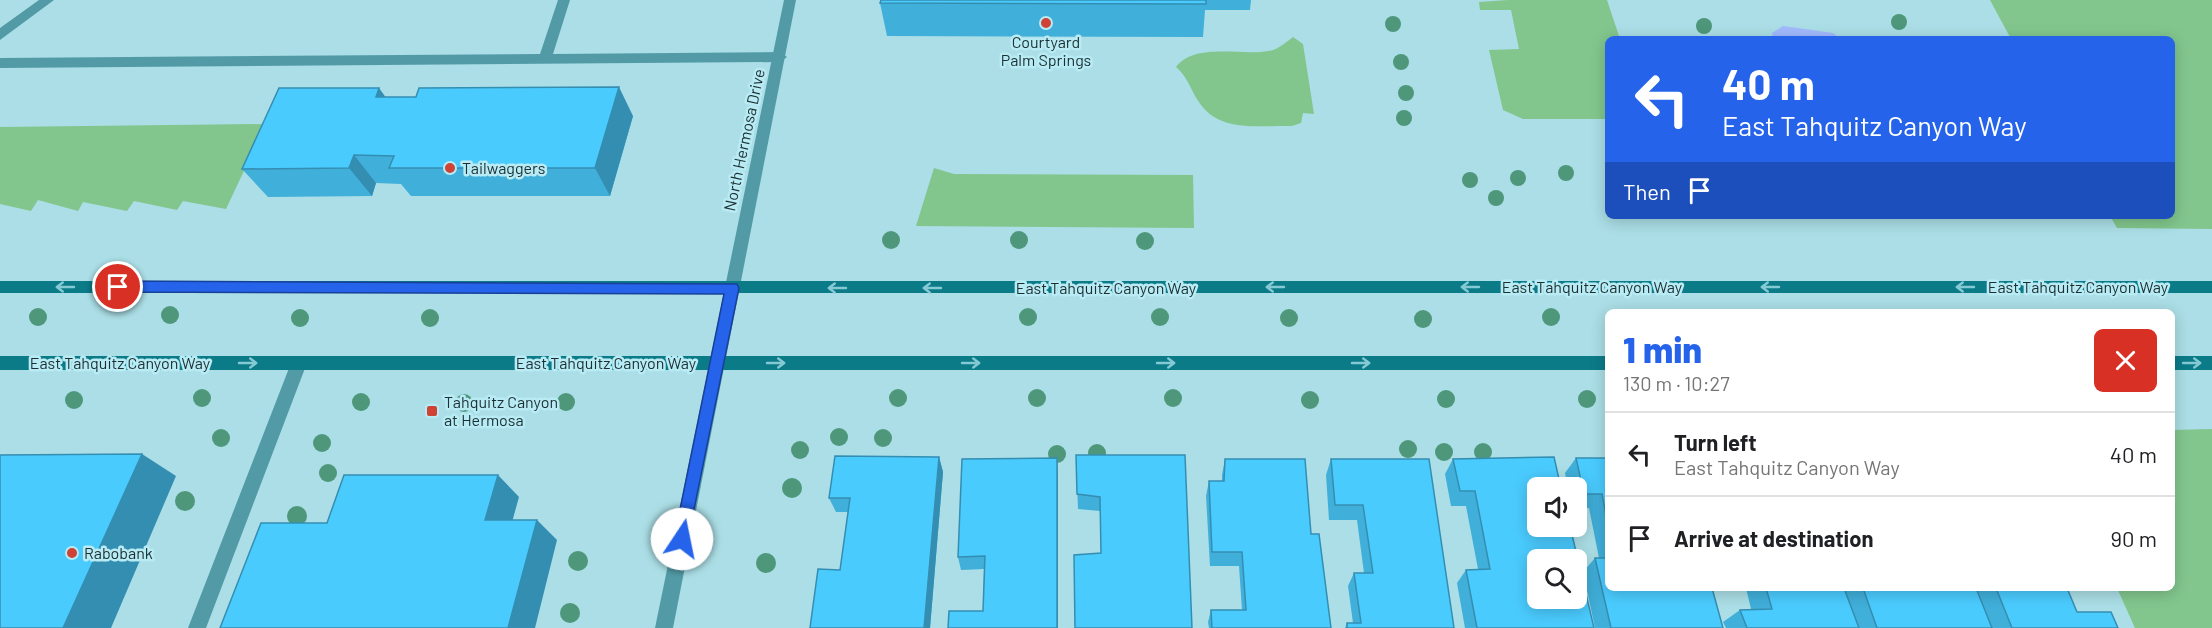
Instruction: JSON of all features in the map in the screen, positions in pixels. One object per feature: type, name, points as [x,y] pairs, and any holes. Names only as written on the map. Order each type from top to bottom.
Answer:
[{"type":"main road","name":"East Tahquitz Canyon Way","points":[[0,287],[2212,287]]},
{"type":"main road","name":"East Tahquitz Canyon Way","points":[[0,363],[1605,363]]},
{"type":"main road","points":[[2175,363],[2212,363]]},
{"type":"street","points":[[0,35],[48,0]]},
{"type":"street","points":[[545,59],[564,0]]},
{"type":"street","name":"North Hermosa Drive","points":[[664,628],[790,0]]},
{"type":"street","points":[[0,63],[780,57]]},
{"type":"street","points":[[197,628],[299,363]]},
{"type":"green space","points":[[1607,0],[1619,36],[1605,36],[1605,119],[1523,119],[1503,110],[1489,50],[1519,49],[1511,10],[1480,10],[1479,2]]},
{"type":"green space","points":[[1990,0],[2212,0],[2212,229],[2117,228],[2112,219],[2175,219],[2175,36],[2009,36]]},
{"type":"green space","points":[[1293,37],[1303,44],[1314,114],[1303,113],[1301,123],[1292,126],[1243,126],[1220,120],[1201,105],[1176,67],[1184,59],[1207,52],[1272,50]]},
{"type":"green space","points":[[266,124],[226,209],[183,201],[177,210],[134,201],[127,211],[83,202],[78,211],[38,200],[31,211],[0,204],[0,127]]},
{"type":"green space","points":[[934,168],[954,174],[1193,175],[1194,228],[916,226]]},
{"type":"green space","points":[[2212,429],[2212,628],[2135,628],[2118,591],[2175,591],[2175,430]]},
{"type":"water","points":[[1783,26],[1833,33],[1837,36],[1772,36],[1772,33]]},
{"type":"building","points":[[881,0],[1206,0],[1206,4],[880,3]]},
{"type":"building","points":[[619,87],[595,168],[389,168],[394,156],[354,155],[349,168],[242,169],[279,88],[379,88],[376,97],[416,97],[419,88]]},
{"type":"building","name":"Rabobank","points":[[142,454],[63,628],[0,628],[0,455]]},
{"type":"building","points":[[1076,455],[1185,455],[1192,628],[1075,628],[1074,555],[1101,553],[1100,497],[1077,494]]},
{"type":"building","points":[[835,456],[939,457],[924,628],[810,628],[818,569],[840,570],[850,498],[829,498]]},
{"type":"building","points":[[1554,457],[1559,477],[1527,477],[1527,537],[1573,537],[1575,549],[1527,549],[1527,609],[1587,609],[1587,598],[1594,628],[1477,628],[1466,570],[1490,569],[1475,491],[1460,491],[1453,459]]},
{"type":"building","points":[[1057,458],[1057,628],[948,628],[949,611],[983,611],[985,556],[958,557],[962,459]]},
{"type":"building","points":[[1576,458],[1605,458],[1605,510],[1602,494],[1587,494],[1587,477],[1580,477]]},
{"type":"building","points":[[1225,459],[1305,459],[1311,534],[1319,534],[1331,628],[1212,628],[1211,610],[1246,610],[1242,552],[1212,552],[1209,481],[1224,481]]},
{"type":"building","points":[[1331,459],[1429,459],[1454,628],[1347,628],[1347,623],[1361,623],[1354,573],[1373,573],[1363,505],[1335,505]]},
{"type":"building","points":[[344,475],[498,475],[485,520],[537,520],[508,628],[220,628],[261,523],[327,523]]},
{"type":"building","points":[[1595,558],[1605,558],[1605,591],[1713,591],[1723,628],[1611,628]]},
{"type":"building","points":[[1767,591],[1845,591],[1859,628],[1747,628],[1740,610],[1772,609]]},
{"type":"building","points":[[1864,591],[1977,591],[1992,628],[1877,628]]},
{"type":"building","points":[[1997,591],[2068,591],[2077,612],[2111,612],[2118,628],[2012,628]]},
{"type":"place","name":"Courtyard Palm Springs","points":[[1046,23]]},
{"type":"place","name":"Tailwaggers","points":[[450,168]]},
{"type":"place","name":"Tahquitz Canyon at Hermosa","points":[[432,411]]},
{"type":"place","name":"Rabobank","points":[[72,553]]},
{"type":"route","points":[[118,287],[732,288],[682,539]]}]
